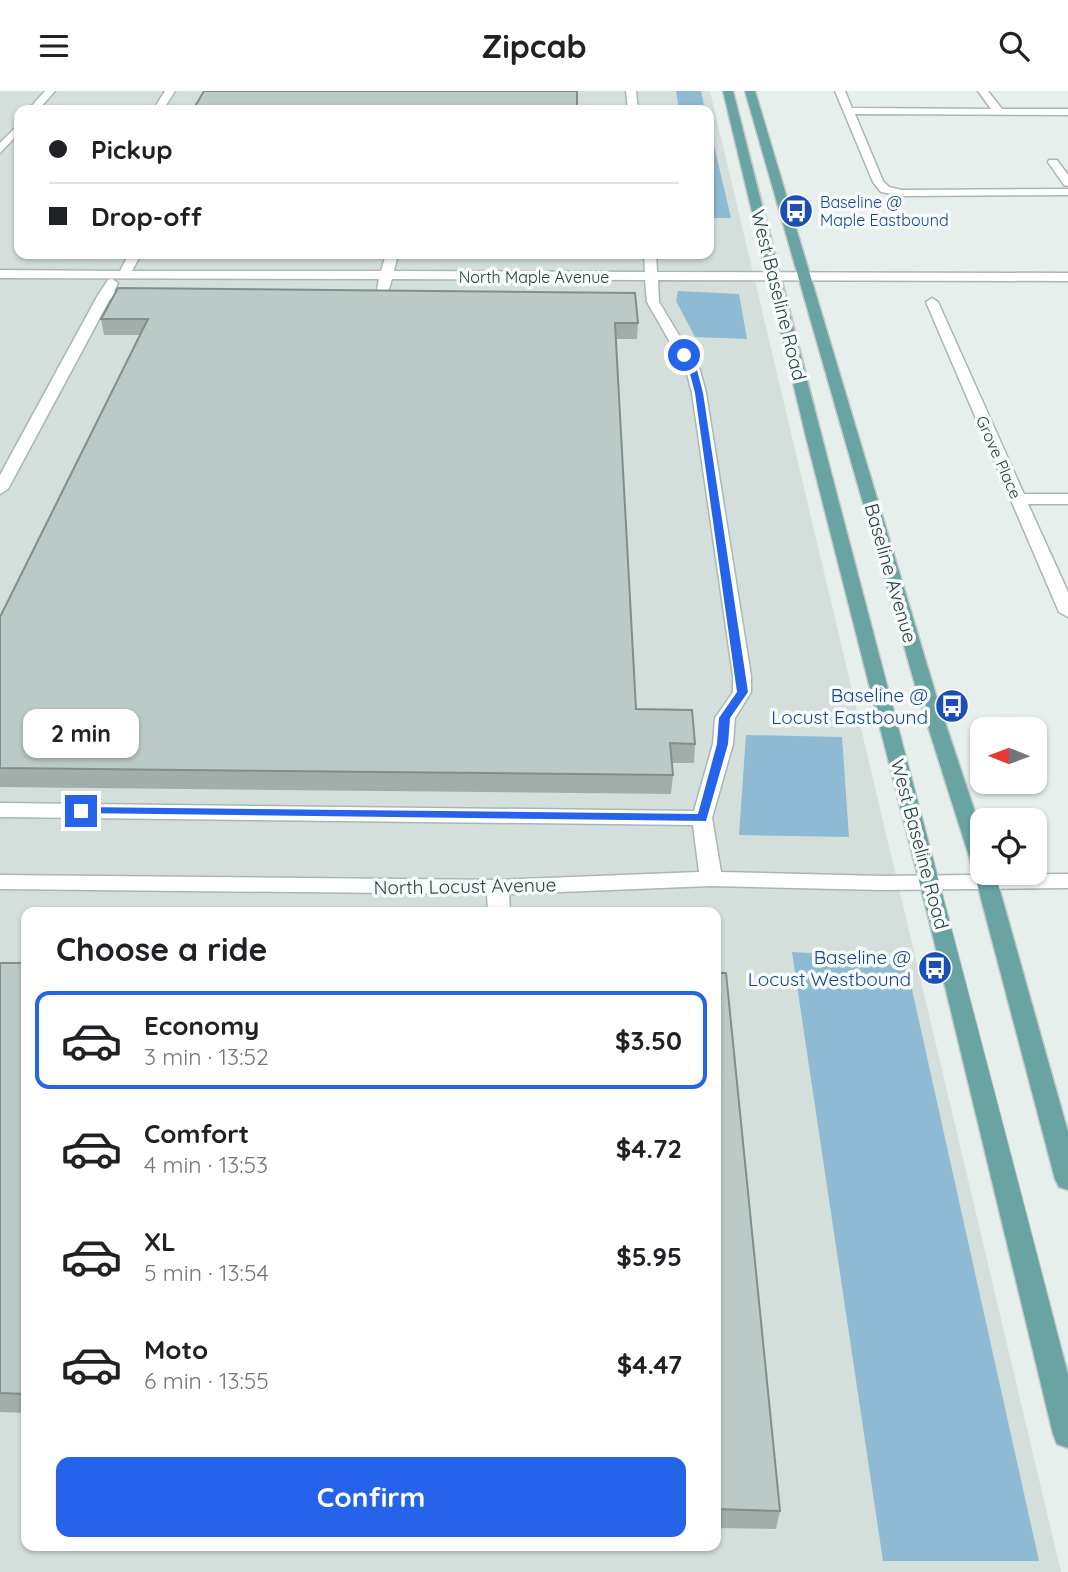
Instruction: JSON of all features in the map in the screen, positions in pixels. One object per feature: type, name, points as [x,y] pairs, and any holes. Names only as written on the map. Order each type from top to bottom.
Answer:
[{"type":"main road","name":"West Baseline Road","points":[[727,91],[1068,1434]]},
{"type":"main road","name":"West Baseline Road","points":[[750,91],[805,277]]},
{"type":"main road","name":"Baseline Avenue","points":[[805,277],[927,695],[970,830]]},
{"type":"main road","name":"Baseline Avenue","points":[[987,885],[1068,1179]]},
{"type":"street","points":[[37,105],[50,91]]},
{"type":"street","points":[[841,91],[878,182],[885,190],[902,193],[1068,192]]},
{"type":"street","points":[[983,91],[999,112]]},
{"type":"street","points":[[849,111],[1068,112]]},
{"type":"street","points":[[0,150],[14,134]]},
{"type":"street","points":[[1053,162],[1068,183]]},
{"type":"street","points":[[0,489],[86,335],[104,295],[131,259]]},
{"type":"street","points":[[380,298],[391,259]]},
{"type":"street","points":[[650,259],[652,277],[646,302],[693,370],[699,393],[742,676],[743,692],[725,718],[723,744],[702,818],[711,879]]},
{"type":"street","name":"North Maple Avenue","points":[[0,274],[1068,277]]},
{"type":"street","points":[[104,295],[160,296]]},
{"type":"street","name":"Grove Place","points":[[932,302],[1068,612]]},
{"type":"street","points":[[1017,499],[1068,499]]},
{"type":"street","points":[[0,810],[702,818]]},
{"type":"street","name":"North Locust Avenue","points":[[0,882],[498,887],[711,879],[882,883],[970,876]]},
{"type":"street","name":"North Locust Avenue","points":[[1047,879],[1068,881]]},
{"type":"street","points":[[498,887],[499,907]]},
{"type":"shaded area","points":[[0,91],[710,91],[713,105],[14,105],[14,259],[714,259],[714,108],[1061,1572],[0,1572]]},
{"type":"water","points":[[676,91],[701,91],[704,105],[678,105]]},
{"type":"water","points":[[714,145],[731,218],[714,218]]},
{"type":"water","points":[[678,291],[739,294],[747,339],[695,337],[676,301]]},
{"type":"water","points":[[746,735],[842,737],[849,837],[739,835]]},
{"type":"water","points":[[792,952],[905,958],[1039,1561],[883,1561]]},
{"type":"building","points":[[204,91],[577,91],[577,105],[196,105]]},
{"type":"building","points":[[118,288],[635,293],[638,323],[615,323],[636,709],[692,710],[695,744],[670,743],[673,775],[0,768],[0,617],[148,319],[101,319]]},
{"type":"building","points":[[0,963],[21,963],[21,1394],[0,1393]]},
{"type":"building","points":[[721,973],[726,973],[780,1511],[721,1509]]},
{"type":"place","name":"Baseline @ Maple Eastbound","points":[[796,211]]},
{"type":"place","name":"Baseline @ Locust Eastbound","points":[[952,706]]},
{"type":"place","name":"Baseline @ Locust Westbound","points":[[935,968]]},
{"type":"route","points":[[81,811],[702,818],[723,744],[725,718],[743,692],[699,393],[693,370],[684,355]]}]
